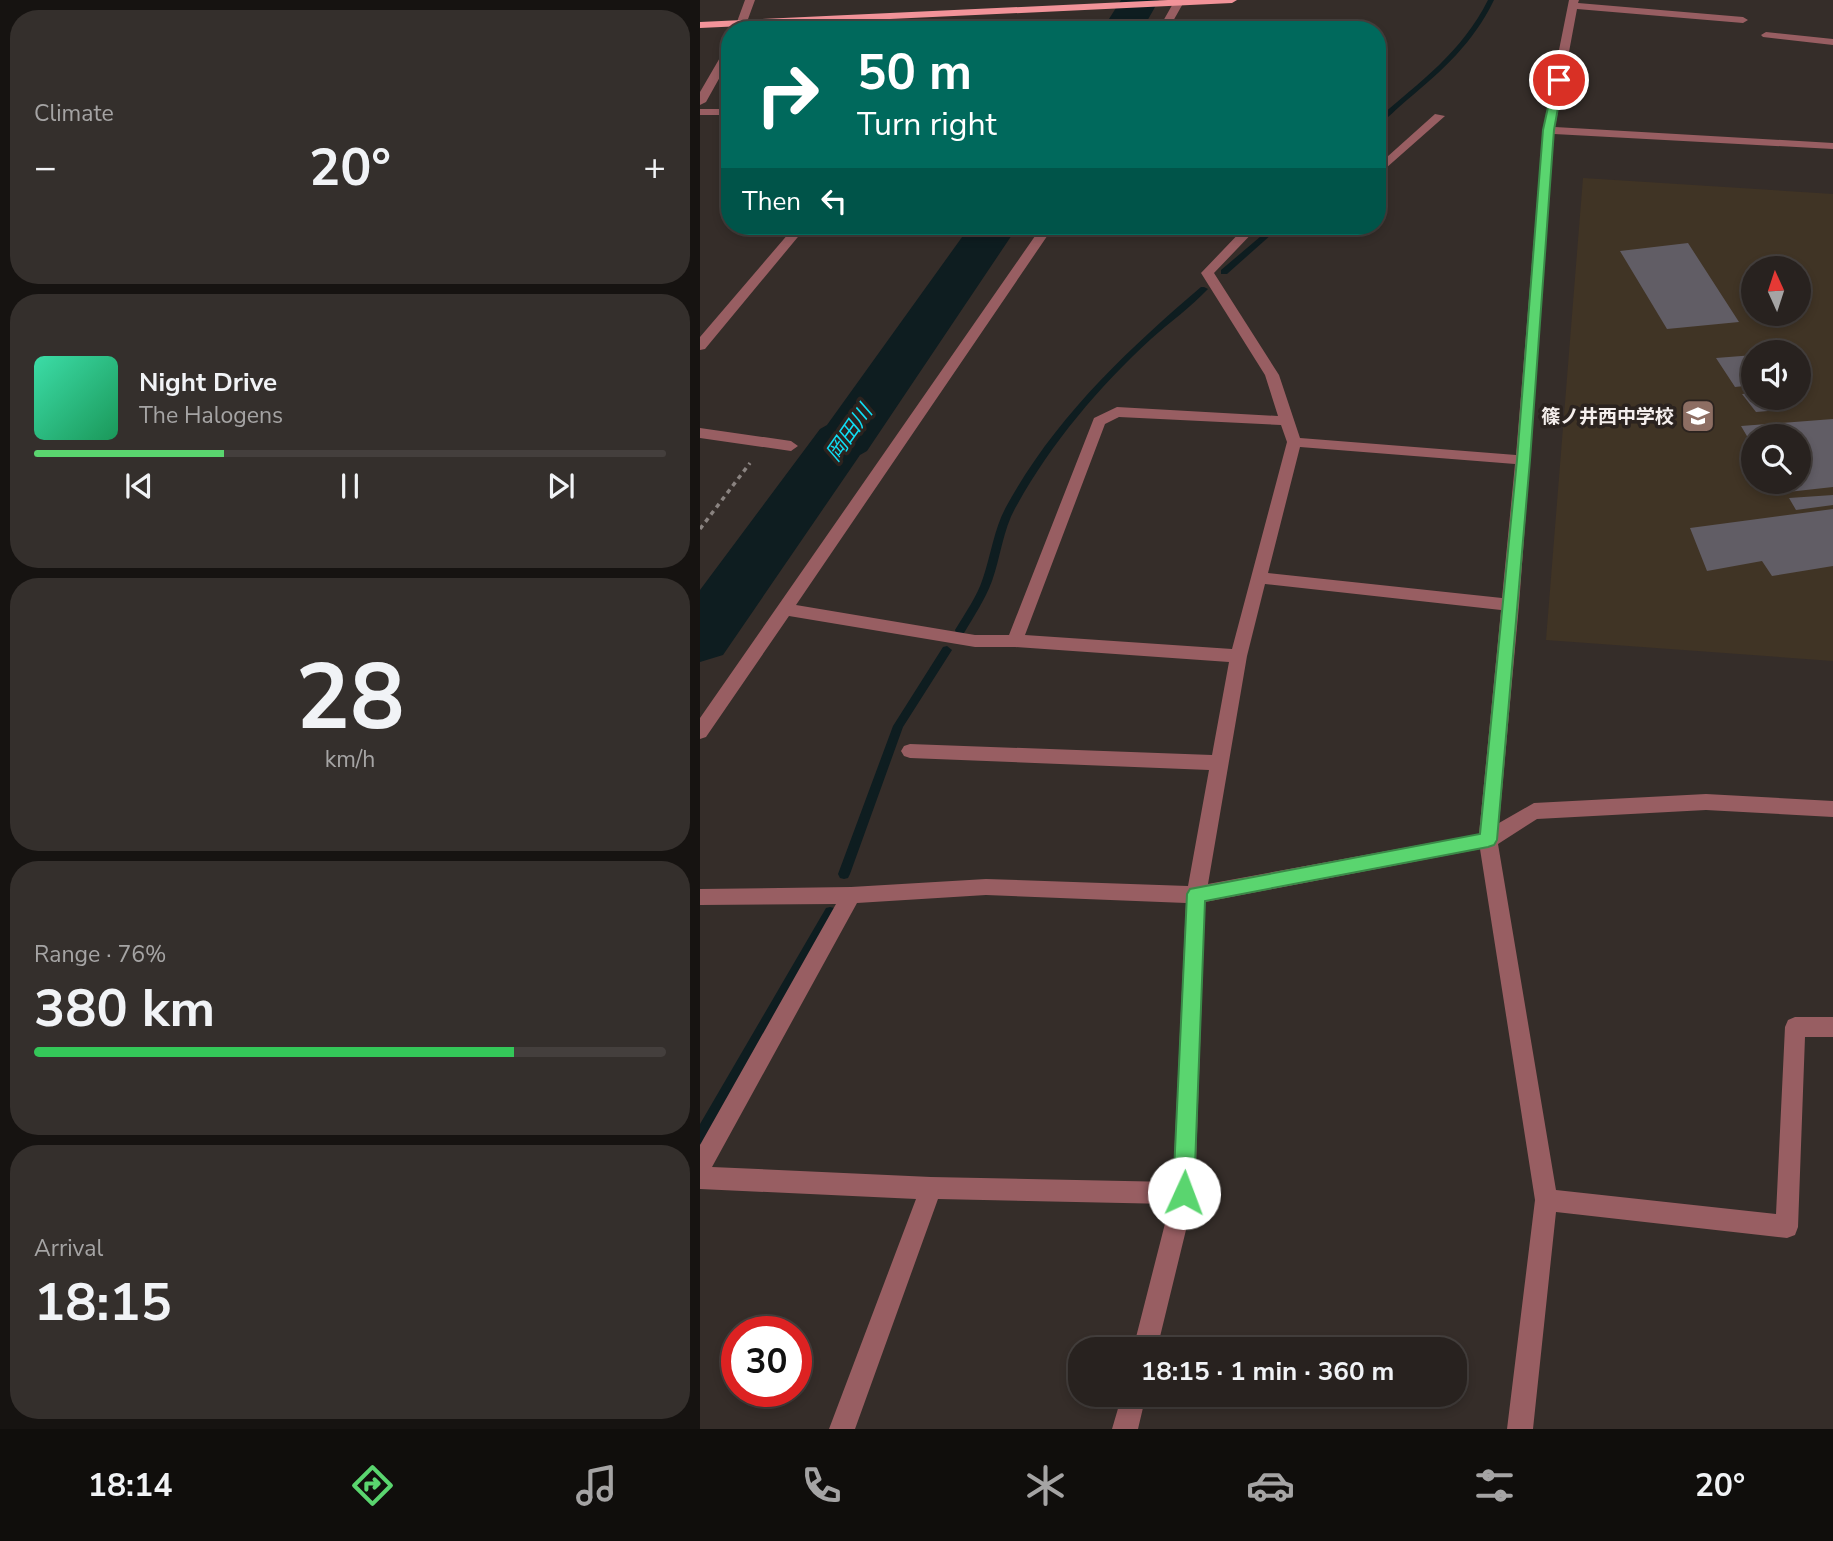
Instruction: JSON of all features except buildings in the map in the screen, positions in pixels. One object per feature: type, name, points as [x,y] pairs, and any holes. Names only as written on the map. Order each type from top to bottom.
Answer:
[{"type":"main road","points":[[848,21],[1232,0]]},
{"type":"main road","points":[[700,25],[721,26]]},
{"type":"street","points":[[742,21],[750,0]]},
{"type":"street","points":[[1168,21],[1178,2]]},
{"type":"street","points":[[1520,1429],[1546,1200],[1488,840],[1511,605],[1549,130],[1574,3],[1744,20]]},
{"type":"street","points":[[700,102],[721,65]]},
{"type":"street","points":[[700,112],[721,112]]},
{"type":"street","points":[[1386,165],[1439,116]]},
{"type":"street","points":[[1549,130],[1833,146]]},
{"type":"street","points":[[700,346],[794,235]]},
{"type":"street","points":[[700,732],[1042,235]]},
{"type":"street","points":[[1148,1337],[1184,1193],[1196,894],[1240,656],[1294,442],[1272,374],[1207,273],[1244,235]]},
{"type":"street","points":[[1015,641],[1099,421],[1117,412],[1287,421]]},
{"type":"street","points":[[700,433],[791,446]]},
{"type":"street","points":[[1294,442],[1523,460]]},
{"type":"street","points":[[1261,578],[1511,605]]},
{"type":"street","points":[[784,609],[975,641],[1015,641],[1240,656]]},
{"type":"street","points":[[911,751],[1220,763]]},
{"type":"street","points":[[700,897],[851,895],[986,887],[1196,894],[1488,840],[1534,811],[1706,802],[1833,809]]},
{"type":"street","points":[[700,1167],[851,895]]},
{"type":"street","points":[[1546,1200],[1787,1227],[1795,1027],[1833,1027]]},
{"type":"street","points":[[700,1178],[931,1188],[1184,1193]]},
{"type":"street","points":[[842,1429],[931,1188]]},
{"type":"street","points":[[1125,1429],[1131,1407]]},
{"type":"lane","points":[[1766,35],[1833,41]]},
{"type":"path","points":[[700,529],[765,442]]},
{"type":"shaded area","name":"篠ノ井西中学校","points":[[1583,178],[1833,194],[1833,661],[1546,640]]},
{"type":"waterway","name":"岡田川","points":[[1127,21],[1140,0]]},
{"type":"waterway","points":[[1386,115],[1456,52],[1470,36],[1491,0]]},
{"type":"waterway","name":"岡田川","points":[[700,638],[840,442],[847,438],[988,235]]},
{"type":"waterway","points":[[1224,272],[1267,235]]},
{"type":"waterway","points":[[960,630],[984,589],[1010,508],[1049,446],[1096,389],[1148,337],[1204,289]]},
{"type":"waterway","points":[[844,874],[898,726],[947,650]]},
{"type":"waterway","points":[[700,1137],[830,912]]},
{"type":"place","name":"篠ノ井西中学校","points":[[1698,416]]},
{"type":"route","points":[[1184,1193],[1196,894],[1488,840],[1511,605],[1549,130],[1559,80]]}]
